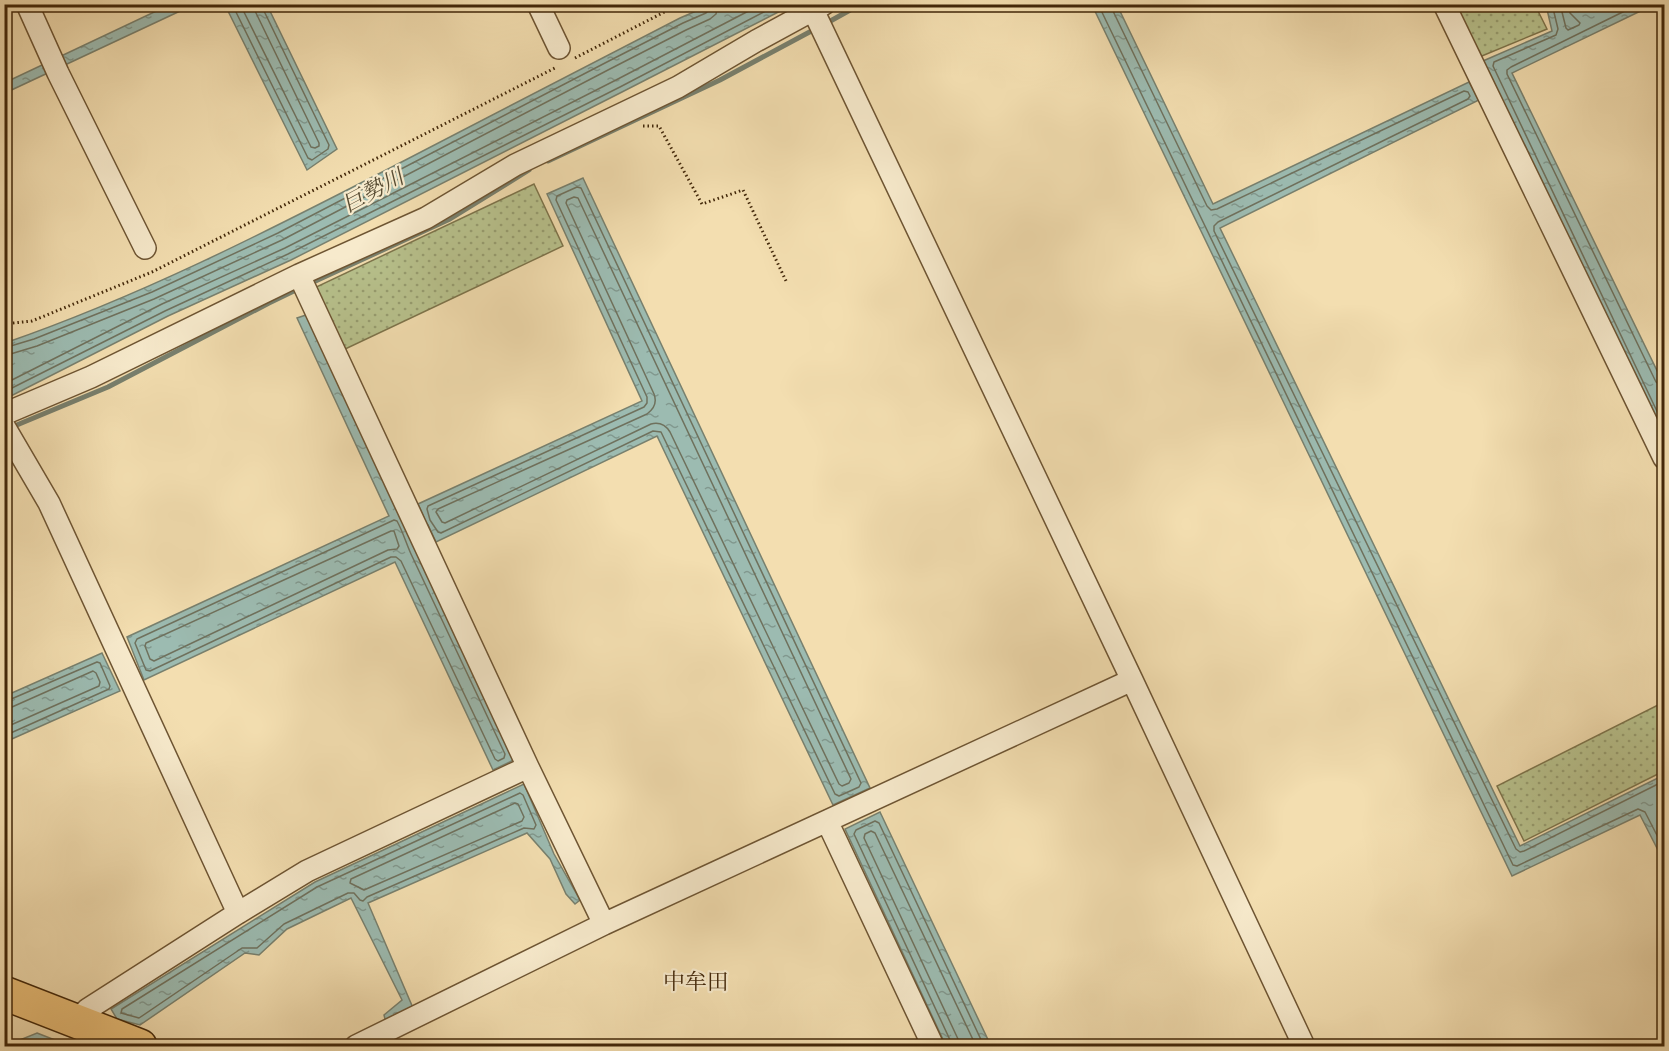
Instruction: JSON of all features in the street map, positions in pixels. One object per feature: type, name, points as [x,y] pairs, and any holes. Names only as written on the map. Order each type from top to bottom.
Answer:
[{"type":"main road","points":[[4,993],[140,1047]]},
{"type":"street","points":[[27,4],[54,65],[145,248]]},
{"type":"street","points":[[538,4],[566,57]]},
{"type":"street","points":[[1444,4],[1665,458]]},
{"type":"street","points":[[4,414],[302,283],[426,218],[515,165],[678,87],[819,7],[825,35],[1304,1047]]},
{"type":"street","points":[[302,283],[604,924]]},
{"type":"street","points":[[7,431],[49,503],[238,913]]},
{"type":"street","points":[[356,1047],[604,924],[1132,680]]},
{"type":"street","points":[[76,1021],[88,1010],[307,871],[528,766]]},
{"type":"street","points":[[827,822],[933,1047]]},
{"type":"path","points":[[4,324],[32,321],[152,272],[566,57],[680,4]]},
{"type":"path","points":[[640,126],[659,126],[702,204],[743,190],[787,283]]},
{"type":"green space","points":[[1451,5],[1535,5],[1547,29],[1477,58]]},
{"type":"green space","points":[[534,184],[563,246],[341,351],[312,289]]},
{"type":"green space","points":[[1664,702],[1664,771],[1524,841],[1497,786]]},
{"type":"water","points":[[169,5],[193,5],[5,93],[4,83]]},
{"type":"water","points":[[225,5],[267,5],[337,149],[307,170]]},
{"type":"water","name":"巨勢川","points":[[710,5],[792,5],[291,260],[168,316],[5,399],[5,343],[152,285],[248,240],[680,18]]},
{"type":"water","points":[[1092,5],[1117,5],[1213,204],[1469,82],[1479,100],[1220,228],[1520,846],[1664,775],[1664,801],[1661,804],[1664,812],[1664,862],[1640,815],[1512,876]]},
{"type":"water","points":[[1546,5],[1575,5],[1586,8],[1598,5],[1653,5],[1512,73],[1664,385],[1664,440],[1483,61],[1552,31]]},
{"type":"water","points":[[583,178],[870,788],[833,805],[657,436],[436,542],[428,525],[409,535],[514,760],[493,770],[395,562],[144,680],[127,637],[389,516],[297,318],[306,315],[408,529],[424,518],[418,504],[642,401],[547,194]]},
{"type":"water","points":[[102,653],[120,691],[5,742],[5,696]]},
{"type":"water","points":[[524,784],[554,854],[580,900],[575,904],[566,894],[550,859],[527,833],[368,903],[413,1008],[386,1023],[384,1015],[402,1000],[351,898],[287,929],[259,955],[245,953],[140,1025],[117,1019],[111,1009],[315,882]]},
{"type":"water","points":[[880,812],[991,1046],[946,1046],[845,829]]},
{"type":"water","points":[[37,1033],[68,1045],[5,1046]]},
{"type":"waterway","points":[[825,24],[861,4]]},
{"type":"waterway","points":[[548,161],[720,80],[817,28]]},
{"type":"waterway","points":[[309,284],[450,219],[529,170]]},
{"type":"waterway","points":[[12,427],[108,387],[300,288]]},
{"type":"district","name":"中牟田","points":[[696,982]]}]
